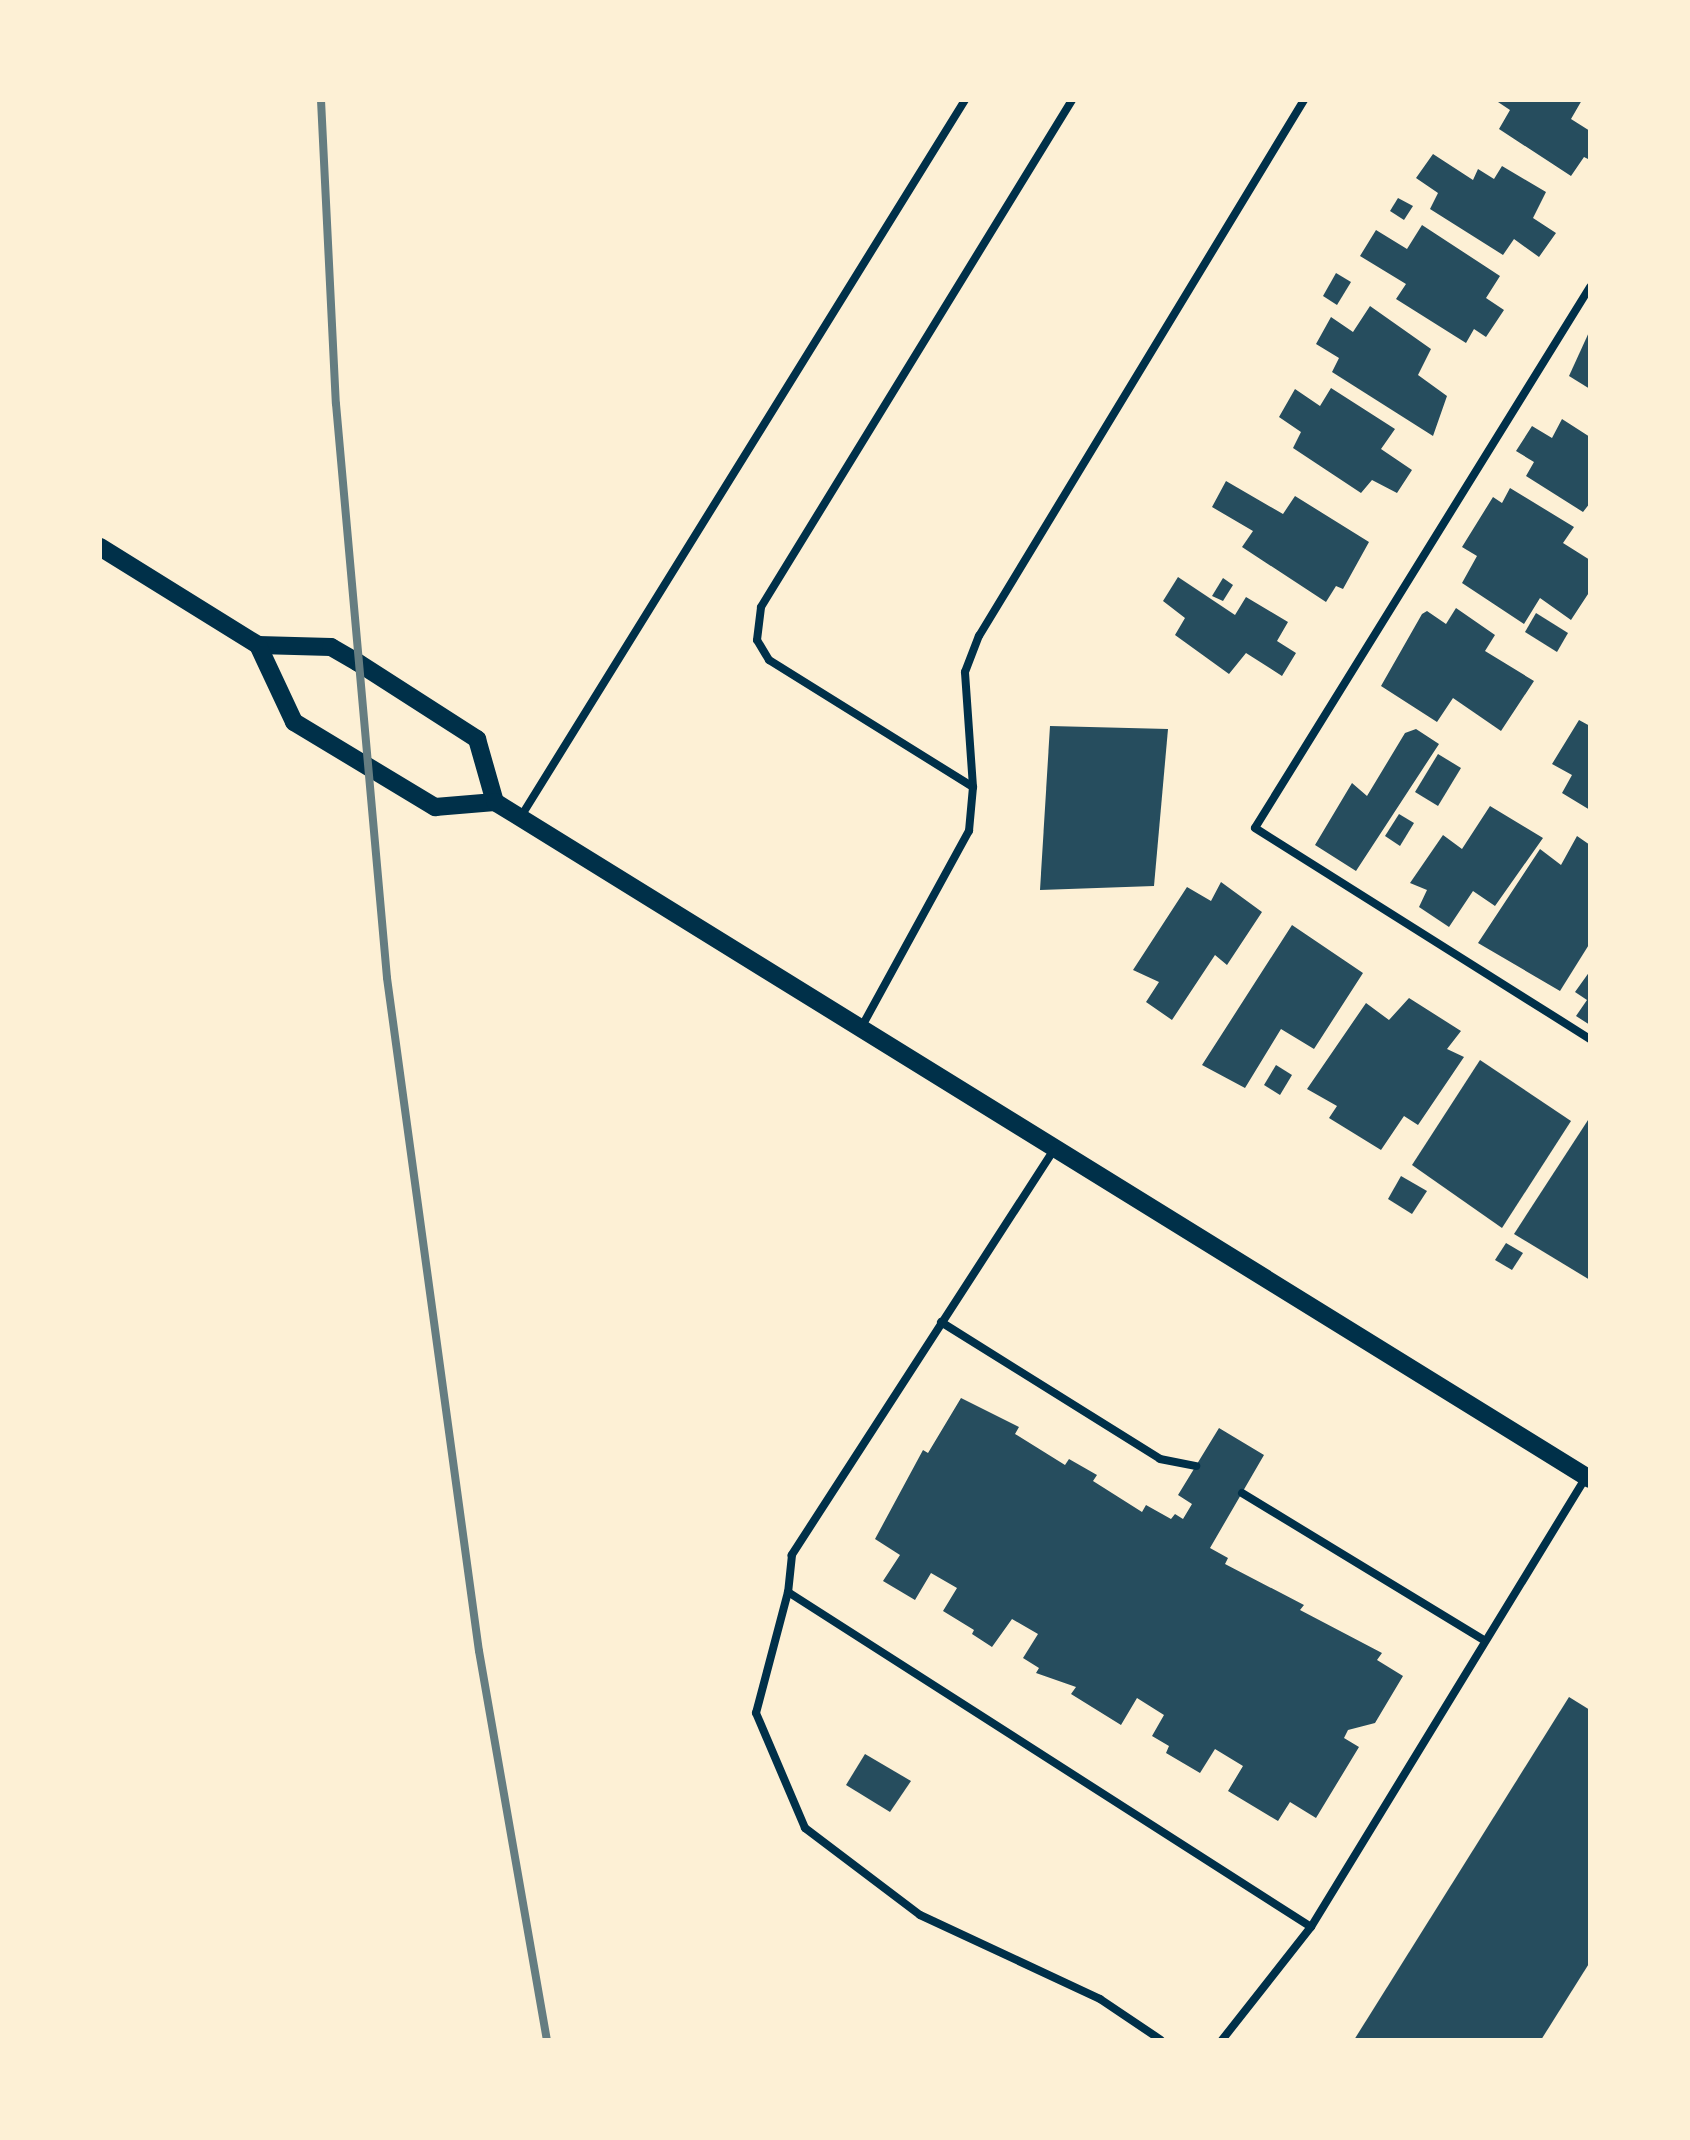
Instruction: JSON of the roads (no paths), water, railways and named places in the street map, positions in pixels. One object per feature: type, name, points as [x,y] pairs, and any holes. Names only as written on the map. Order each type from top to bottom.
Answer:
[{"type":"street","points":[[100,547],[258,644],[331,646],[477,739],[495,802]]},
{"type":"street","points":[[258,644],[294,722],[435,807],[495,802],[1588,1478]]},
{"type":"lane","points":[[520,818],[965,100]]},
{"type":"lane","points":[[973,787],[769,660],[757,640],[761,608],[1072,100]]},
{"type":"lane","points":[[861,1028],[969,832],[973,787],[965,672],[979,636],[1304,100]]},
{"type":"lane","points":[[1590,287],[1255,828],[1590,1040]]},
{"type":"lane","points":[[1055,1148],[792,1555],[788,1592],[756,1713],[805,1828],[920,1915],[1100,2000],[1162,2040]]},
{"type":"lane","points":[[941,1322],[1160,1459],[1196,1466]]},
{"type":"lane","points":[[1222,2040],[1311,1927],[1482,1639],[1588,1478]]},
{"type":"lane","points":[[1242,1493],[1482,1639]]},
{"type":"lane","points":[[788,1592],[1311,1927]]},
{"type":"railway","points":[[321,100],[336,404],[387,978],[479,1651],[547,2040]]}]
